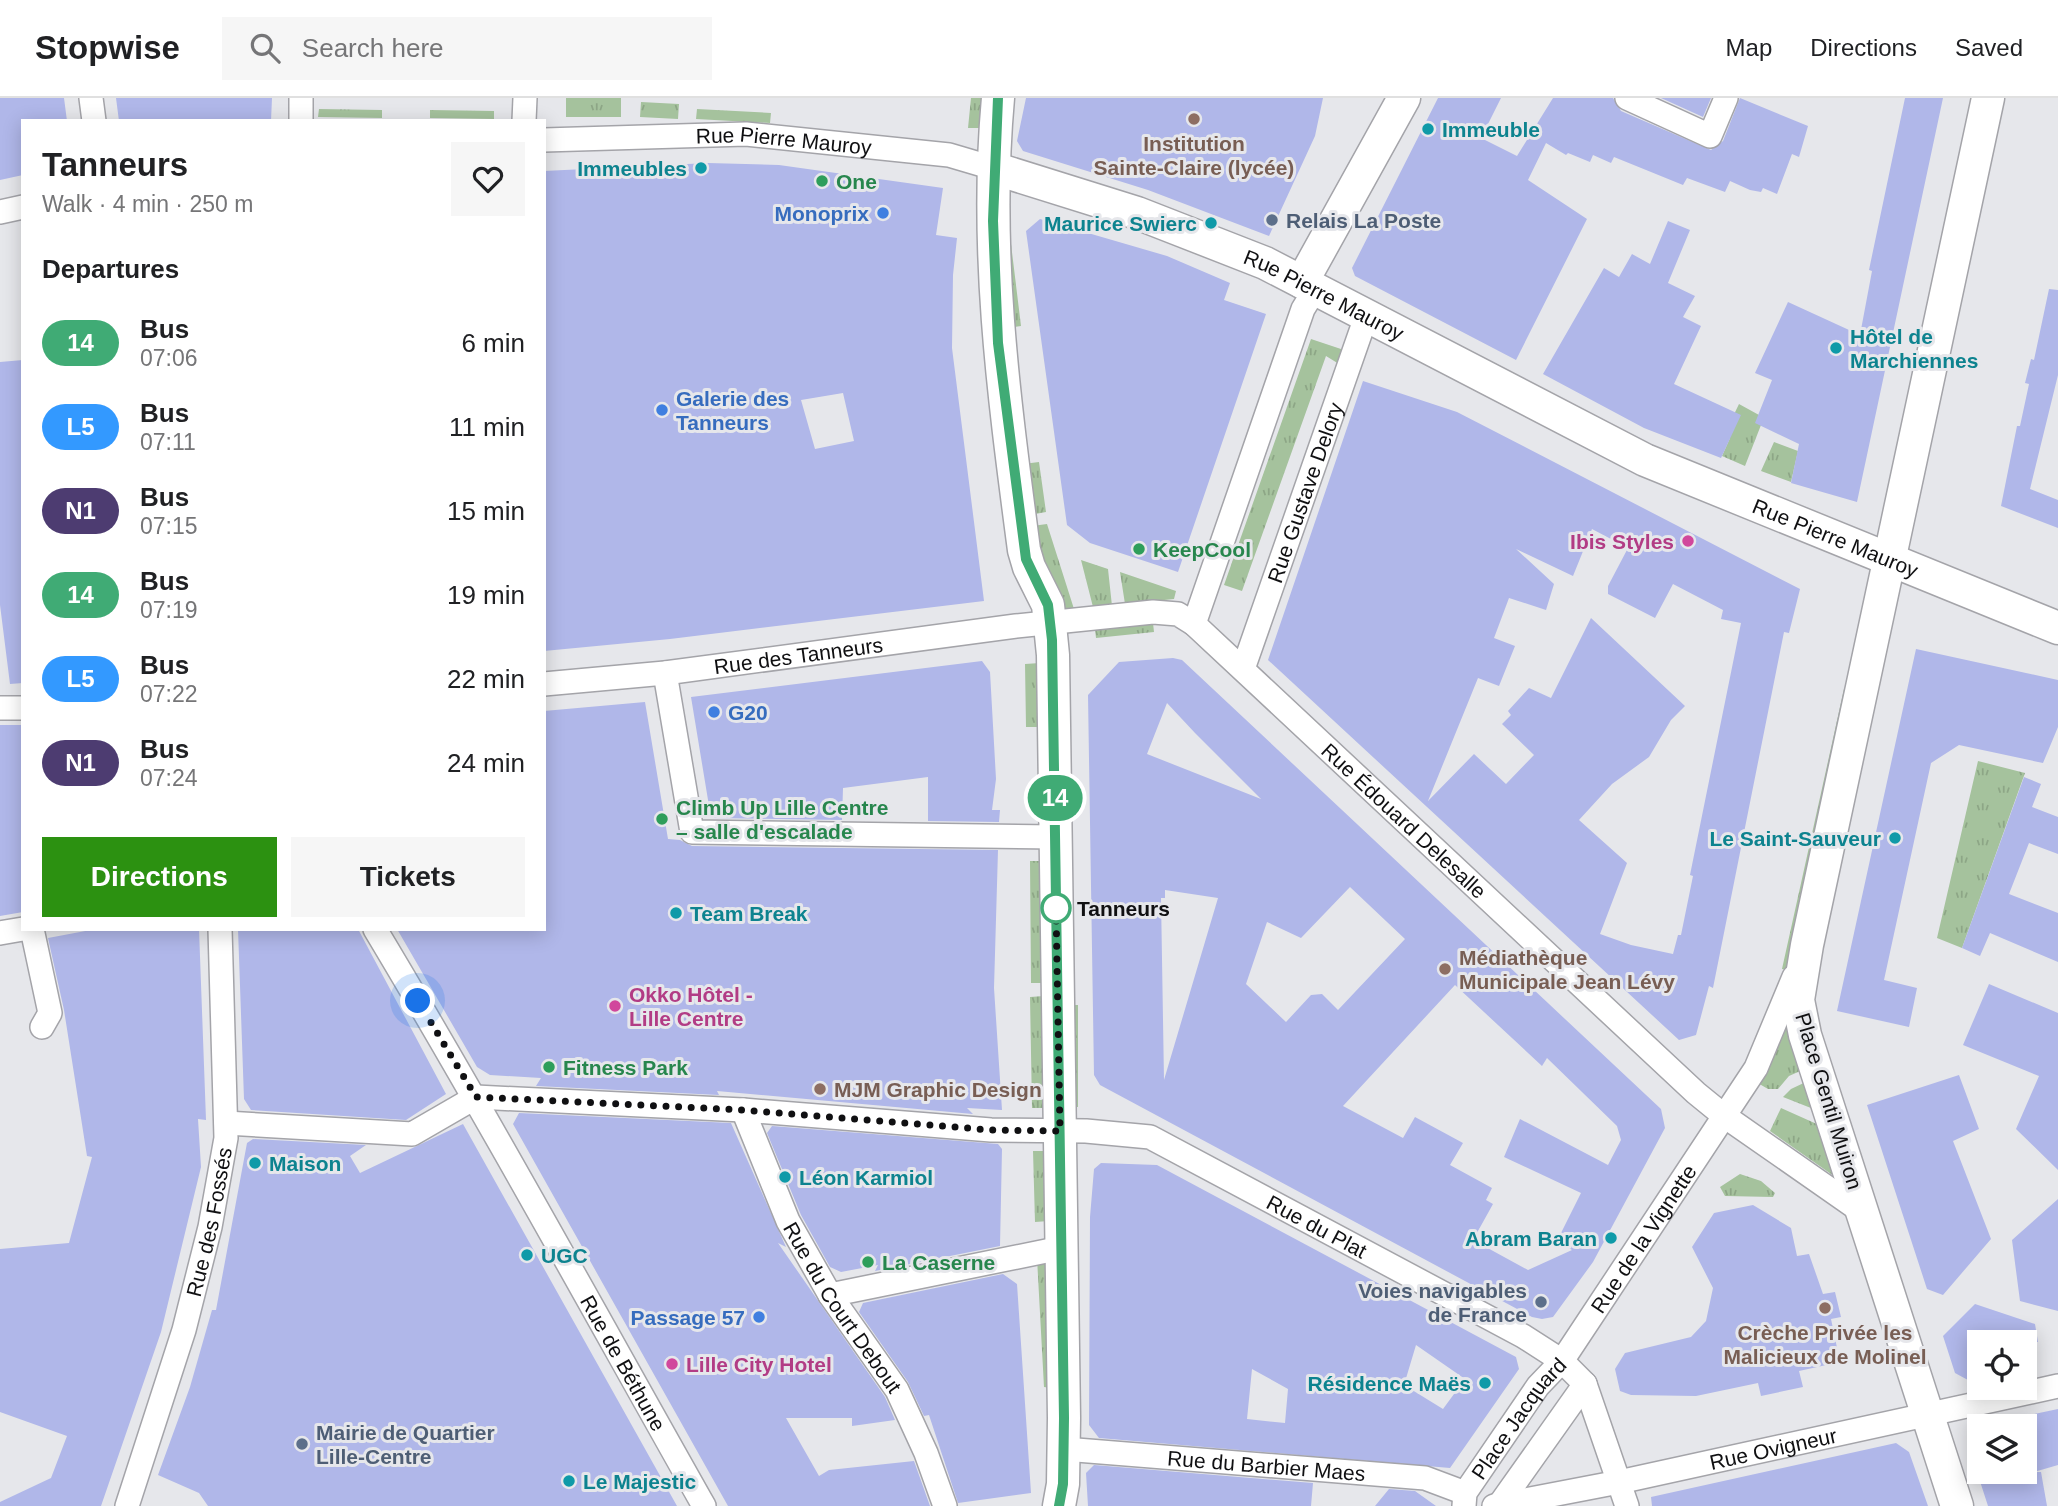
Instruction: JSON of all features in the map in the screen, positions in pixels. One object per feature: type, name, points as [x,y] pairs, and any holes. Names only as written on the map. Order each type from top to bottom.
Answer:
[{"type":"street","points":[[92,98],[94,119]]},
{"type":"street","points":[[301,119],[302,98]]},
{"type":"street","points":[[524,119],[525,98]]},
{"type":"street","points":[[998,98],[993,168],[993,269],[999,359],[1026,559],[1045,597],[1051,622],[1064,1449],[1059,1506]]},
{"type":"street","points":[[1194,624],[1303,309],[1306,289],[1404,98]]},
{"type":"street","points":[[1627,98],[1710,136],[1726,98]]},
{"type":"street","name":"Place Gentil Muiron","points":[[1957,1506],[1799,1012],[1799,988],[1988,98]]},
{"type":"street","name":"Rue Pierre Mauroy","points":[[546,140],[746,134],[949,155],[993,168],[1160,222],[1265,263],[1306,289],[1367,314],[1645,460],[2058,628]]},
{"type":"street","points":[[0,212],[21,207]]},
{"type":"street","name":"Rue Gustave Delory","points":[[1243,669],[1367,314]]},
{"type":"street","name":"Rue Édouard Delesalle","points":[[1051,622],[1162,612],[1178,614],[1194,624],[1723,1115]]},
{"type":"street","name":"Rue des Tanneurs","points":[[546,684],[665,673],[1051,622]]},
{"type":"street","points":[[665,673],[691,832],[1055,837]]},
{"type":"street","points":[[0,708],[21,708]]},
{"type":"street","points":[[0,933],[21,929]]},
{"type":"street","points":[[32,931],[50,1013],[42,1027]]},
{"type":"street","name":"Rue des Fossés","points":[[127,1506],[184,1330],[210,1227],[226,1138],[220,931]]},
{"type":"street","name":"Rue de Béthune","points":[[376,931],[476,1097],[535,1210],[704,1506]]},
{"type":"street","name":"Rue de la Vignette","points":[[1562,1361],[1756,1068],[1807,945]]},
{"type":"street","points":[[226,1123],[412,1134],[476,1097]]},
{"type":"street","name":"Rue du Plat","points":[[476,1097],[743,1110],[1026,1130],[1129,1133],[1165,1143],[1523,1336],[1562,1361]]},
{"type":"street","name":"Rue du Court Debout","points":[[743,1110],[788,1221],[830,1295],[897,1390],[926,1453],[945,1505]]},
{"type":"street","name":"Place Gentil Muiron","points":[[1723,1115],[1865,1214]]},
{"type":"street","points":[[830,1295],[1061,1248]]},
{"type":"street","name":"Place Jacquard","points":[[1464,1499],[1538,1386],[1562,1361],[1586,1384],[1619,1482],[1497,1505]]},
{"type":"street","name":"Place Jacquard","points":[[1497,1505],[1586,1384]]},
{"type":"street","name":"Rue Ovigneur","points":[[1619,1482],[2058,1385]]},
{"type":"street","name":"Rue du Barbier Maes","points":[[1064,1449],[1425,1478],[1464,1499]]},
{"type":"street","points":[[1619,1482],[1628,1506]]},
{"type":"green space","points":[[566,98],[621,98],[621,117],[566,117]]},
{"type":"green space","points":[[971,98],[986,98],[983,128],[968,128]]},
{"type":"green space","points":[[641,102],[679,104],[678,119],[640,117]]},
{"type":"green space","points":[[319,109],[382,110],[382,118],[318,117]]},
{"type":"green space","points":[[697,109],[771,113],[770,123],[696,119]]},
{"type":"green space","points":[[430,110],[494,111],[494,119],[430,118]]},
{"type":"green space","points":[[1011,244],[1021,326],[1006,328],[1003,246]]},
{"type":"green space","points":[[1311,339],[1344,350],[1339,364],[1326,356],[1242,591],[1224,585]]},
{"type":"green space","points":[[1739,404],[1759,415],[1761,425],[1745,466],[1722,456],[1730,438],[1724,435]]},
{"type":"green space","points":[[1774,442],[1798,451],[1791,482],[1761,471]]},
{"type":"green space","points":[[1039,462],[1046,512],[1030,515],[1023,464]]},
{"type":"green space","points":[[1047,524],[1074,609],[1062,611],[1039,562],[1032,526]]},
{"type":"green space","points":[[1081,560],[1108,569],[1112,606],[1093,607]]},
{"type":"green space","points":[[1120,572],[1176,591],[1174,599],[1125,604]]},
{"type":"green space","points":[[1153,623],[1154,632],[1096,638],[1095,629]]},
{"type":"green space","points":[[1040,663],[1041,727],[1026,727],[1025,664]]},
{"type":"green space","points":[[1844,689],[1850,690],[1788,970],[1782,969]]},
{"type":"green space","points":[[1978,761],[2025,773],[1962,948],[1937,938]]},
{"type":"green space","points":[[1030,861],[1043,861],[1043,983],[1031,983]]},
{"type":"green space","points":[[1044,996],[1046,1108],[1032,1108],[1030,997]]},
{"type":"green space","points":[[1069,1005],[1078,1005],[1078,1107],[1069,1107]]},
{"type":"green space","points":[[1787,1025],[1807,1068],[1789,1076],[1778,1089],[1768,1089],[1756,1082]]},
{"type":"green space","points":[[1810,1080],[1821,1112],[1783,1097],[1791,1089]]},
{"type":"green space","points":[[1781,1108],[1819,1125],[1841,1181],[1770,1131]]},
{"type":"green space","points":[[1033,1151],[1048,1151],[1049,1221],[1035,1222]]},
{"type":"green space","points":[[1740,1174],[1761,1181],[1775,1193],[1773,1197],[1725,1196],[1720,1187]]},
{"type":"green space","points":[[1050,1257],[1051,1388],[1044,1387],[1037,1258]]},
{"type":"building","points":[[0,98],[64,98],[67,119],[21,119],[21,175],[0,180]]},
{"type":"building","points":[[116,98],[272,98],[271,119],[119,119]]},
{"type":"building","points":[[1026,98],[1323,98],[1315,136],[1269,236],[1148,190],[1023,151],[1017,141]]},
{"type":"building","points":[[1438,98],[1501,98],[1481,138],[1517,156],[1553,98],[1613,98],[1621,111],[1711,150],[1723,141],[1740,98],[1808,126],[1799,157],[1792,154],[1777,194],[1763,188],[1761,192],[1750,190],[1730,181],[1725,192],[1687,178],[1683,185],[1614,157],[1611,163],[1593,155],[1590,162],[1568,153],[1566,155],[1546,143],[1528,180],[1587,219],[1516,360],[1355,276],[1352,268]]},
{"type":"building","points":[[1661,98],[1711,98],[1703,117]]},
{"type":"building","points":[[1905,98],[1943,98],[1857,502],[1791,483],[1799,444],[1755,423],[1772,380],[1755,373],[1788,302],[1860,335],[1872,271],[1869,270]]},
{"type":"building","points":[[708,163],[779,165],[943,188],[936,235],[957,238],[953,275],[952,348],[984,601],[670,639],[546,651],[546,171]],"holes":[[[843,393],[854,441],[815,449],[801,400]]]},
{"type":"building","points":[[1040,219],[1167,256],[1230,283],[1224,300],[1266,314],[1178,572],[1090,543],[1067,525],[1026,231]]},
{"type":"building","points":[[1668,221],[1690,230],[1668,283],[1695,296],[1683,317],[1701,326],[1674,384],[1741,415],[1721,458],[1644,428],[1543,374],[1604,268],[1619,277],[1632,254],[1650,264]]},
{"type":"building","points":[[2049,289],[2058,290],[2058,375],[2030,489],[2058,500],[2058,528],[2001,506],[2017,426],[2020,426],[2029,384],[2025,383],[2031,359],[2034,360]]},
{"type":"building","points":[[21,360],[21,683],[10,684],[0,605],[0,362]]},
{"type":"building","points":[[1363,381],[1457,412],[1800,589],[1789,633],[1784,632],[1713,988],[1709,986],[1696,1035],[1679,1040],[1268,660]],"holes":[[[1592,529],[1628,548],[1608,586],[1608,594],[1655,618],[1673,584],[1723,610],[1721,619],[1741,623],[1690,875],[1693,876],[1681,935],[1678,935],[1673,954],[1631,945],[1600,934],[1627,863],[1579,820],[1612,784],[1649,757],[1671,720],[1685,706],[1591,618],[1551,698],[1529,688],[1508,711],[1511,715],[1502,724],[1534,755],[1506,784],[1474,754],[1428,801],[1478,678],[1499,686],[1515,646],[1494,638],[1509,598],[1546,610],[1554,584],[1516,549],[1573,576]]]},
{"type":"building","name":"Le Saint-Sauveur","points":[[1916,649],[2058,680],[2058,727],[2043,763],[1959,745],[1931,763],[1884,980],[1917,988],[1909,1027],[1837,1011]]},
{"type":"building","points":[[1173,658],[1182,660],[1661,1109],[1665,1128],[1593,1262],[1553,1317],[1532,1317],[1100,1085],[1094,1075],[1088,695],[1119,662]],"holes":[[[1167,703],[1261,799],[1147,754]],[[1350,887],[1405,939],[1338,1010],[1322,994],[1311,995],[1286,1022],[1246,984],[1267,922],[1301,938]],[[1165,890],[1218,898],[1164,1080],[1161,898],[1165,898]],[[1455,985],[1542,1066],[1547,1058],[1617,1126],[1621,1140],[1608,1165],[1520,1119],[1504,1157],[1581,1193],[1557,1241],[1572,1250],[1528,1270],[1473,1240],[1493,1204],[1486,1200],[1492,1188],[1450,1165],[1463,1143],[1415,1117],[1403,1138],[1343,1106]]]},
{"type":"building","points":[[982,661],[990,672],[996,779],[992,810],[1000,810],[999,822],[928,821],[928,777],[843,788],[842,820],[711,818],[691,697]]},
{"type":"building","points":[[645,702],[668,839],[680,840],[692,846],[998,850],[994,988],[1002,1110],[967,1108],[973,1114],[717,1091],[719,1095],[536,1086],[541,1078],[490,1075],[477,1067],[398,931],[546,931],[546,711]]},
{"type":"building","points":[[0,725],[21,725],[21,912],[0,916]]},
{"type":"building","points":[[2024,777],[2041,784],[2032,807],[2058,817],[2058,854],[2029,843],[2009,894],[2058,913],[2058,962],[1990,933],[1980,956],[1962,948]]},
{"type":"building","points":[[85,931],[199,931],[206,1120],[198,1119],[201,1167],[161,1332],[101,1506],[0,1506],[0,1502],[51,1478],[67,1436],[0,1412],[0,1249],[69,1243],[92,1157],[87,1156],[64,1010],[48,938]]},
{"type":"building","points":[[238,931],[359,931],[446,1094],[406,1120],[251,1110],[244,1099]]},
{"type":"building","points":[[1989,984],[2058,1013],[2058,1170],[2016,1129],[2039,1076],[1963,1045]]},
{"type":"building","points":[[1959,1075],[1979,1129],[1953,1141],[1991,1239],[1943,1295],[1927,1289],[1867,1105]]},
{"type":"building","points":[[519,1113],[731,1123],[786,1247],[778,1243],[885,1397],[895,1420],[852,1426],[852,1418],[786,1418],[819,1476],[829,1470],[914,1461],[930,1506],[728,1506],[513,1124]]},
{"type":"building","points":[[463,1124],[677,1506],[208,1506],[199,1493],[158,1475],[190,1387],[212,1310],[216,1310],[247,1143],[253,1139],[366,1145],[350,1156],[360,1173]]},
{"type":"building","points":[[772,1126],[998,1144],[1002,1149],[1000,1246],[875,1271],[878,1265],[841,1272],[830,1267],[801,1215],[767,1133]]},
{"type":"building","points":[[1101,1163],[1157,1165],[1516,1357],[1519,1369],[1450,1468],[1099,1438],[1089,1425],[1090,1217],[1094,1169]],"holes":[[[1416,1345],[1465,1379],[1443,1409],[1404,1385]],[[1252,1369],[1288,1389],[1285,1423],[1247,1419]]]},
{"type":"building","points":[[2058,1199],[2058,1311],[2020,1301],[2012,1240]]},
{"type":"building","points":[[1753,1205],[1791,1228],[1797,1256],[1809,1254],[1823,1294],[1835,1292],[1841,1317],[1831,1319],[1840,1362],[1799,1371],[1803,1387],[1761,1396],[1758,1383],[1696,1396],[1631,1395],[1620,1391],[1615,1369],[1625,1353],[1691,1337],[1706,1321],[1713,1288],[1692,1247],[1714,1213]]},
{"type":"building","points":[[1003,1274],[1017,1284],[1031,1493],[958,1503],[929,1415],[924,1416],[908,1382],[859,1312],[863,1303]]},
{"type":"building","points":[[1975,1304],[2035,1324],[2036,1330],[1967,1330],[1967,1380],[1955,1373],[1943,1336]]},
{"type":"building","points":[[2058,1409],[2058,1465],[2037,1471],[2037,1414],[2034,1414]]},
{"type":"building","points":[[1896,1443],[1909,1452],[1928,1506],[1652,1506],[1651,1497]]},
{"type":"building","points":[[1094,1465],[1313,1483],[1311,1506],[1088,1506],[1086,1473]]},
{"type":"building","points":[[2037,1472],[2041,1472],[2047,1506],[1988,1506],[1981,1484],[2037,1484]]},
{"type":"building","points":[[1389,1489],[1415,1491],[1436,1506],[1375,1506]]},
{"type":"bus line","name":"14","points":[[998,98],[993,183],[995,318],[1026,559],[1048,605],[1052,640],[1064,1418],[1063,1484],[1059,1506]]},
{"type":"place","name":"Institution Sainte-Claire (lycée)","points":[[1194,119]]},
{"type":"place","name":"Immeuble","points":[[1428,129]]},
{"type":"place","name":"Immeubles","points":[[701,168]]},
{"type":"place","name":"One","points":[[822,181]]},
{"type":"place","name":"Monoprix","points":[[883,213]]},
{"type":"place","name":"Relais La Poste","points":[[1272,220]]},
{"type":"place","name":"Maurice Swierc","points":[[1211,223]]},
{"type":"place","name":"Hôtel de Marchiennes","points":[[1836,348]]},
{"type":"place","name":"Galerie des Tanneurs","points":[[662,410]]},
{"type":"place","name":"Ibis Styles","points":[[1688,541]]},
{"type":"place","name":"KeepCool","points":[[1139,549]]},
{"type":"place","name":"G20","points":[[714,712]]},
{"type":"place","name":"Climb Up Lille Centre – salle d'escalade","points":[[662,819]]},
{"type":"place","name":"Le Saint-Sauveur","points":[[1895,838]]},
{"type":"place","name":"Tanneurs","points":[[1056,908]]},
{"type":"place","name":"Team Break","points":[[676,913]]},
{"type":"place","name":"Médiathèque Municipale Jean Lévy","points":[[1445,969]]},
{"type":"place","name":"Okko Hôtel - Lille Centre","points":[[615,1006]]},
{"type":"place","name":"Fitness Park","points":[[549,1067]]},
{"type":"place","name":"MJM Graphic Design","points":[[820,1089]]},
{"type":"place","name":"Maison","points":[[255,1163]]},
{"type":"place","name":"Léon Karmiol","points":[[785,1177]]},
{"type":"place","name":"Abram Baran","points":[[1611,1238]]},
{"type":"place","name":"UGC","points":[[527,1255]]},
{"type":"place","name":"La Caserne","points":[[868,1262]]},
{"type":"place","name":"Voies navigables de France","points":[[1541,1302]]},
{"type":"place","name":"Crèche Privée les Malicieux de Molinel","points":[[1825,1308]]},
{"type":"place","name":"Passage 57","points":[[759,1317]]},
{"type":"place","name":"Lille City Hotel","points":[[672,1364]]},
{"type":"place","name":"Résidence Maës","points":[[1485,1383]]},
{"type":"place","name":"Mairie de Quartier Lille-Centre","points":[[302,1444]]},
{"type":"place","name":"Le Majestic","points":[[569,1481]]},
{"type":"route","points":[[418,1001],[476,1097],[743,1110],[991,1130],[1060,1131],[1056,908]]}]
